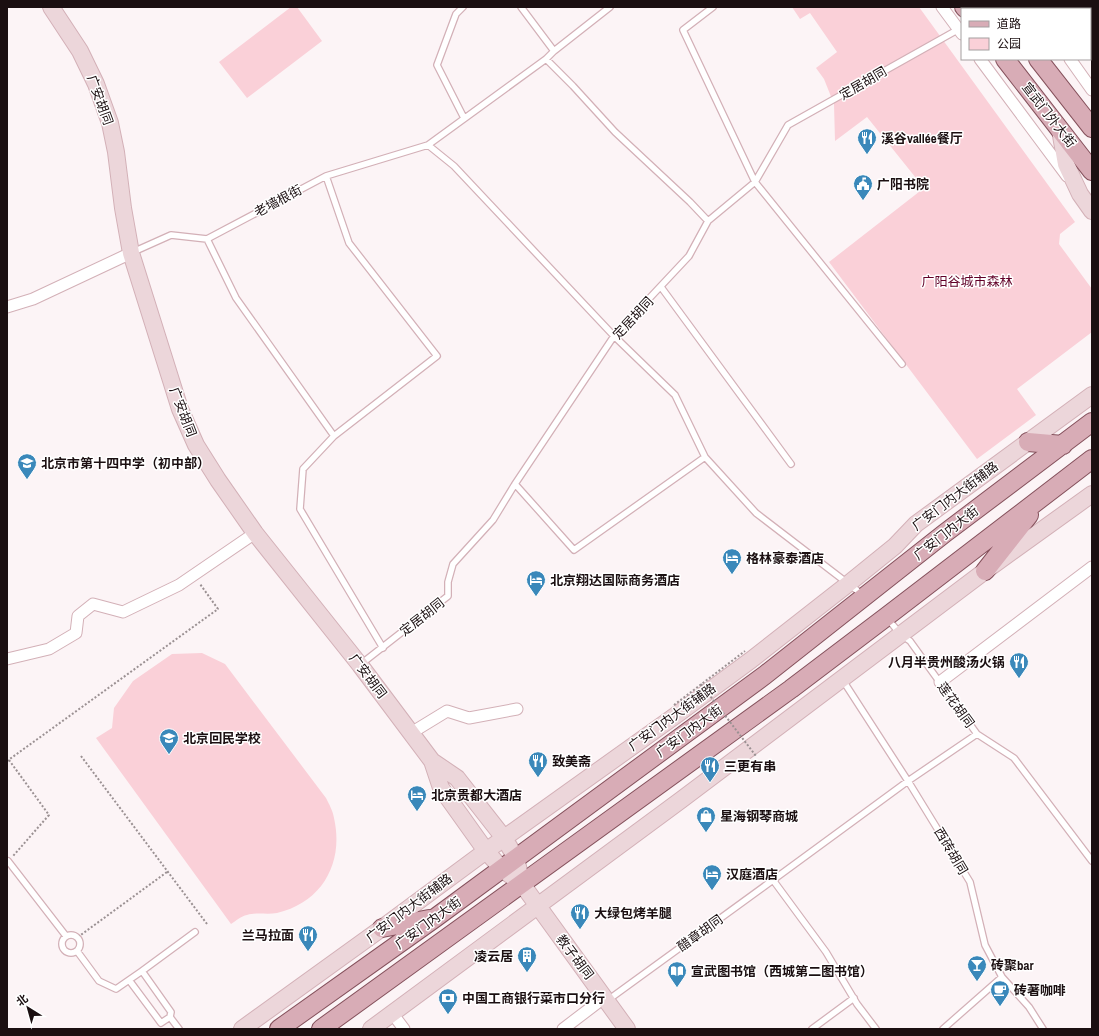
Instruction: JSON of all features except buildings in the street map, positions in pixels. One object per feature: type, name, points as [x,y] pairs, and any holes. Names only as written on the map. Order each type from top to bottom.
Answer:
[{"type":"main road","name":"宣武门外大街","points":[[1006,60],[1092,171]]},
{"type":"main road","name":"宣武门外大街","points":[[1039,60],[1090,125]]},
{"type":"main road","name":"广安门内大街","points":[[279,1029],[435,918],[765,675],[945,533],[1092,422]]},
{"type":"main road","points":[[1028,442],[1062,445]]},
{"type":"main road","name":"广安门内大街","points":[[321,1029],[724,738],[886,617],[1092,459]]},
{"type":"main road","points":[[985,571],[1046,494]]},
{"type":"main road","points":[[382,928],[435,918]]},
{"type":"street","name":"广安胡同","points":[[51,7],[80,51],[96,84],[110,123],[116,152],[123,208],[131,253],[182,415],[196,445],[218,480],[255,533],[360,665],[432,760],[457,778],[504,838],[516,858],[522,884]]},
{"type":"street","points":[[942,7],[961,30]]},
{"type":"street","points":[[981,60],[1092,211]]},
{"type":"street","points":[[1071,60],[1092,90]]},
{"type":"street","points":[[1060,130],[1066,164],[1080,194]]},
{"type":"street","points":[[7,307],[33,299],[131,253]]},
{"type":"street","name":"广安门内大街辅路","points":[[242,1029],[751,660],[895,546],[916,524],[1092,395]]},
{"type":"street","points":[[371,1029],[681,800],[985,571],[1092,494]]},
{"type":"street","points":[[7,659],[49,649],[76,633],[78,616],[94,604],[123,612],[179,585],[255,533]]},
{"type":"street","points":[[940,682],[1092,567]]},
{"type":"street","points":[[411,733],[447,711],[469,718],[517,709]]},
{"type":"street","name":"广安胡同","points":[[432,760],[441,788],[486,851],[502,869],[522,884]]},
{"type":"street","name":"教子胡同","points":[[522,884],[627,1029]]},
{"type":"street","points":[[562,1029],[606,999]]},
{"type":"street","points":[[392,1013],[404,1029]]},
{"type":"lane","points":[[463,7],[456,14],[438,65],[464,118]]},
{"type":"lane","points":[[521,7],[554,50]]},
{"type":"lane","name":"老墙根街","points":[[207,239],[326,176],[428,145],[546,59],[554,50],[609,7]]},
{"type":"lane","points":[[713,7],[683,30],[755,182],[902,364]]},
{"type":"lane","name":"定居胡同","points":[[360,665],[448,596],[448,582],[453,564],[493,520],[515,484],[614,336],[689,256],[708,221],[755,182],[788,125],[961,30]]},
{"type":"lane","points":[[546,59],[615,132],[690,202],[708,221]]},
{"type":"lane","points":[[428,145],[454,166],[614,336],[675,395],[705,457],[756,513],[864,596]]},
{"type":"lane","points":[[326,176],[349,243],[437,356],[334,436],[302,469],[300,509],[383,648]]},
{"type":"lane","points":[[131,253],[171,235],[207,239],[236,298],[334,436]]},
{"type":"lane","points":[[661,287],[791,464]]},
{"type":"lane","points":[[515,484],[574,550],[705,457]]},
{"type":"lane","name":"莲花胡同","points":[[886,617],[901,635],[910,641],[977,734],[1014,758],[1092,861]]},
{"type":"lane","name":"西砖胡同","points":[[841,679],[908,781],[970,882],[985,945],[1002,978],[1029,1007],[1044,1029]]},
{"type":"lane","name":"醋章胡同","points":[[606,999],[773,880],[908,781],[977,734]]},
{"type":"lane","points":[[8,861],[66,936]]},
{"type":"lane","points":[[773,880],[826,952],[854,998],[876,1029]]},
{"type":"lane","points":[[76,951],[99,981],[116,989],[142,972],[196,932]]},
{"type":"lane","points":[[72,934],[78,937],[81,943],[79,949],[74,953],[67,953],[62,948],[62,941],[66,936],[72,934]]},
{"type":"lane","points":[[142,972],[171,1012],[170,1016],[179,1029]]},
{"type":"lane","points":[[943,1029],[1002,978]]},
{"type":"lane","points":[[129,980],[161,1023],[170,1016]]},
{"type":"lane","points":[[812,1029],[854,998]]},
{"type":"path","points":[[8,861],[49,815],[8,761],[218,609],[193,576]]},
{"type":"path","points":[[674,705],[745,652]]},
{"type":"path","points":[[701,684],[756,756]]},
{"type":"path","points":[[81,756],[207,924]]},
{"type":"path","points":[[78,937],[167,872]]},
{"type":"green space","points":[[291,7],[297,7],[322,41],[247,98],[219,62]]},
{"type":"green space","name":"广阳谷城市森林","points":[[792,7],[919,7],[1075,222],[1060,234],[1059,244],[1092,289],[1092,332],[1017,389],[1036,415],[977,459],[829,262],[924,188],[867,117],[835,141],[834,104],[824,79],[816,68],[837,52],[810,13],[800,19]]},
{"type":"green space","points":[[202,653],[225,664],[326,798],[333,813],[336,834],[336,850],[326,878],[318,890],[307,900],[293,908],[277,913],[254,914],[241,917],[231,924],[96,738],[112,728],[114,708],[133,681],[172,654]]},
{"type":"place","name":"溪谷vallée餐厅","points":[[867,155]]},
{"type":"place","name":"广阳书院","points":[[863,201]]},
{"type":"place","name":"北京市第十四中学（初中部）","points":[[27,480]]},
{"type":"place","name":"格林豪泰酒店","points":[[732,575]]},
{"type":"place","name":"北京翔达国际商务酒店","points":[[536,597]]},
{"type":"place","name":"八月半贵州酸汤火锅","points":[[1019,679]]},
{"type":"place","name":"北京回民学校","points":[[169,755]]},
{"type":"place","name":"致美斋","points":[[538,778]]},
{"type":"place","name":"三更有串","points":[[710,783]]},
{"type":"place","name":"北京贵都大酒店","points":[[417,812]]},
{"type":"place","name":"星海钢琴商城","points":[[706,833]]},
{"type":"place","name":"汉庭酒店","points":[[712,891]]},
{"type":"place","name":"大绿包烤羊腿","points":[[580,930]]},
{"type":"place","name":"兰马拉面","points":[[308,952]]},
{"type":"place","name":"凌云居","points":[[527,973]]},
{"type":"place","name":"砖聚bar","points":[[977,982]]},
{"type":"place","name":"宣武图书馆（西城第二图书馆）","points":[[677,988]]},
{"type":"place","name":"砖著咖啡","points":[[1000,1007]]},
{"type":"place","name":"中国工商银行菜市口分行","points":[[448,1015]]}]
